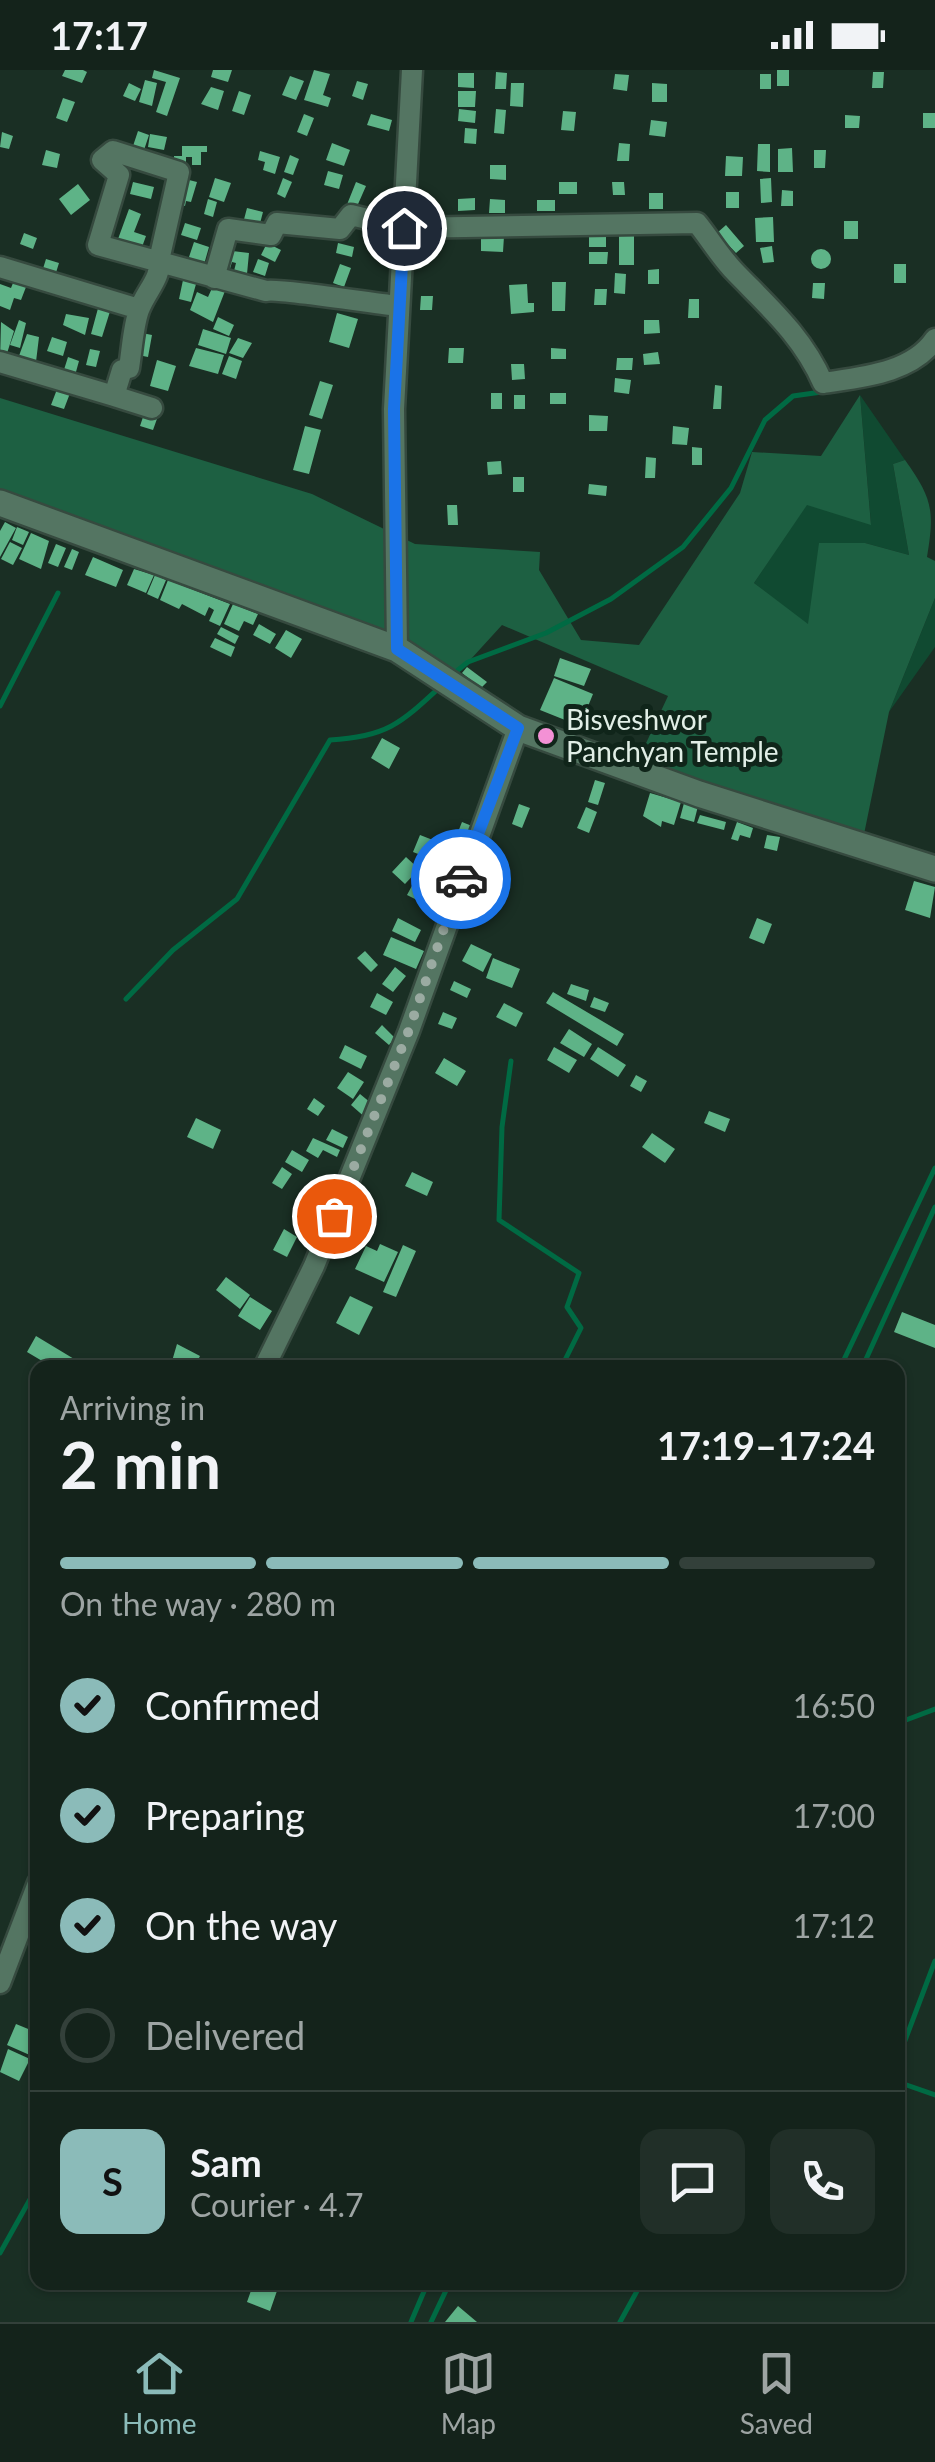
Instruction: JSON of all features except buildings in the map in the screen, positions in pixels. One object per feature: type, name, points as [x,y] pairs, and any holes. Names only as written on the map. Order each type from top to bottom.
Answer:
[{"type":"street","points":[[397,649],[394,409],[412,70]]},
{"type":"street","points":[[114,396],[122,370],[129,368],[140,309],[159,278],[160,264],[179,172],[113,151],[102,160],[120,175],[98,245],[160,264],[266,291],[278,287],[303,296],[399,306]]},
{"type":"street","points":[[214,278],[228,228],[271,235],[278,224],[340,229],[351,215],[404,228],[697,223],[736,273],[761,294],[806,346],[824,383],[878,374],[925,354],[935,339]]},
{"type":"street","points":[[0,267],[140,309]]},
{"type":"street","points":[[0,362],[152,408]]},
{"type":"street","points":[[0,503],[397,649],[518,728],[699,794],[935,869]]},
{"type":"street","points":[[268,1360],[314,1266],[409,1030],[518,728]]},
{"type":"street","points":[[0,1983],[30,1904]]},
{"type":"green space","points":[[860,395],[905,460],[893,464],[909,555],[865,543],[808,625],[754,583],[807,504],[871,524]]},
{"type":"green space","points":[[860,395],[871,525],[807,505],[754,583],[808,624],[819,543],[865,543],[909,555],[893,464],[905,460],[929,505],[927,557],[935,561],[935,598],[889,712],[862,844],[634,769],[668,696],[502,625],[450,682],[0,503],[0,398],[312,494],[415,544],[540,552],[539,570],[581,640],[639,645],[740,493],[752,452],[821,456]]},
{"type":"green space","points":[[935,598],[935,647],[889,712]]},
{"type":"waterway","points":[[453,674],[468,662],[546,633],[611,599],[683,547],[731,488],[765,420],[793,396],[857,387]]},
{"type":"waterway","points":[[0,706],[58,593]]},
{"type":"waterway","points":[[126,999],[173,950],[237,899],[330,740],[379,732],[414,710],[440,687]]},
{"type":"waterway","points":[[511,1061],[502,1127],[499,1220],[579,1273],[567,1307],[581,1328],[565,1360]]},
{"type":"waterway","points":[[844,1360],[935,1168]]},
{"type":"waterway","points":[[866,1360],[935,1207]]},
{"type":"waterway","points":[[905,1720],[935,1709]]},
{"type":"waterway","points":[[905,2040],[935,1961]]},
{"type":"waterway","points":[[905,2084],[935,2095]]},
{"type":"waterway","points":[[0,2253],[30,2199]]},
{"type":"waterway","points":[[411,2322],[425,2290]]},
{"type":"waterway","points":[[431,2322],[446,2290]]},
{"type":"waterway","points":[[620,2322],[638,2290]]},
{"type":"way so far","points":[[334,1216],[409,1030],[461,879]]},
{"type":"place","name":"Bisveshwor Panchyan Temple","points":[[546,736]]},
{"type":"route","points":[[404,228],[394,409],[397,649],[518,728],[461,879]]}]
